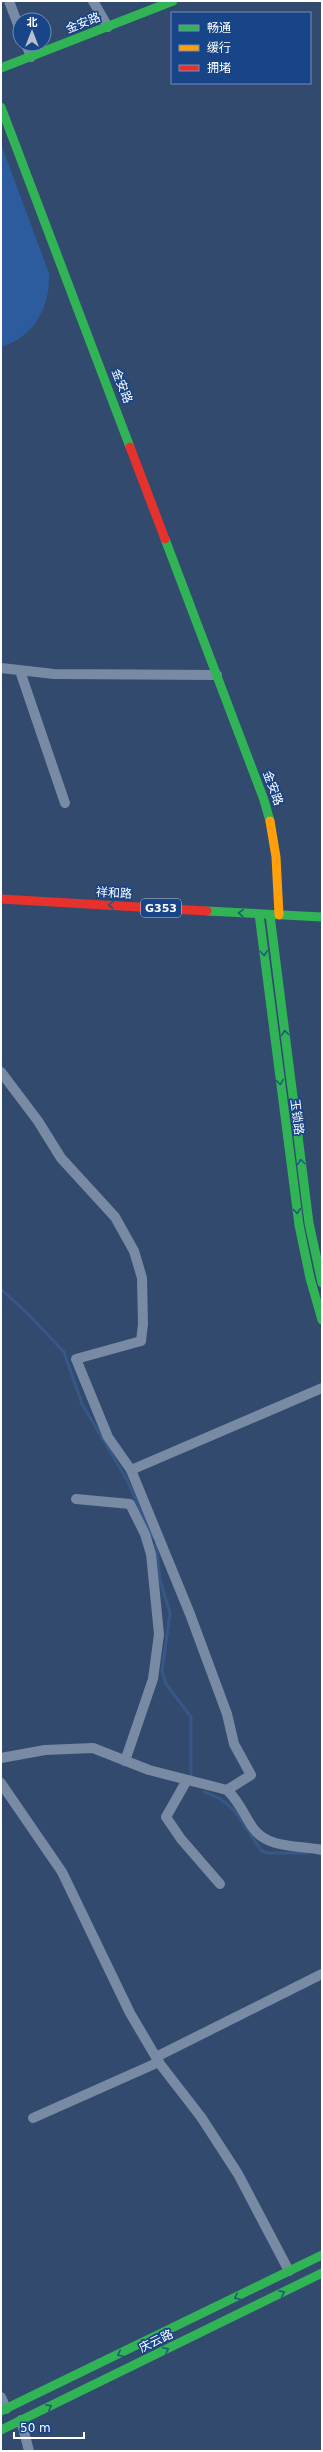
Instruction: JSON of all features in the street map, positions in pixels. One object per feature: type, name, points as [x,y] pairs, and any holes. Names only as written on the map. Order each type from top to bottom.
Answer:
[{"type":"main road","name":"金安路","points":[[1,68],[174,1]]},
{"type":"main road","name":"金安路","points":[[1,107],[271,820],[276,851],[274,915]]},
{"type":"main road","name":"祥和路","points":[[1,899],[322,917]]},
{"type":"main road","name":"玉锁路","points":[[259,914],[299,1225],[310,1278],[322,1320]]},
{"type":"main road","name":"玉锁路","points":[[274,915],[309,1224],[322,1283]]},
{"type":"main road","points":[[249,926],[275,927]]},
{"type":"main road","name":"庆云路","points":[[4,2410],[322,2255]]},
{"type":"main road","name":"庆云路","points":[[1,2430],[322,2273]]},
{"type":"street","points":[[9,1],[13,12]]},
{"type":"street","points":[[93,1],[108,27]]},
{"type":"street","points":[[29,52],[30,56]]},
{"type":"street","points":[[1,668],[54,674],[217,675]]},
{"type":"street","points":[[20,671],[65,803]]},
{"type":"street","points":[[1,1072],[38,1121],[61,1158],[115,1217],[137,1258],[142,1278],[143,1306],[141,1341],[76,1359],[108,1437],[131,1470],[190,1614],[227,1714],[234,1744],[251,1775],[227,1790]]},
{"type":"street","points":[[131,1470],[322,1388]]},
{"type":"street","points":[[76,1499],[130,1504],[145,1534],[151,1554],[153,1588],[158,1618],[158,1650],[153,1679],[125,1762]]},
{"type":"street","points":[[1,1758],[45,1750],[93,1748],[125,1762],[227,1790],[236,1798],[256,1832],[266,1840],[277,1844],[322,1850]]},
{"type":"street","points":[[187,1780],[166,1818],[184,1843],[220,1884]]},
{"type":"street","points":[[1,1783],[62,1872],[107,1970],[158,2059],[201,2117],[235,2169],[289,2271]]},
{"type":"street","points":[[33,2118],[158,2059],[322,1974]]},
{"type":"street","points":[[1,2397],[4,2410]]},
{"type":"street","points":[[21,2420],[29,2451]]},
{"type":"shaded area","points":[[1,144],[49,273],[49,285],[47,297],[38,319],[23,336],[1,347]]},
{"type":"waterway","points":[[1,1289],[29,1315],[64,1352],[82,1404],[127,1480],[153,1538]]},
{"type":"waterway","points":[[156,1543],[160,1580],[170,1613],[162,1671],[166,1684],[191,1717],[191,1775]]},
{"type":"waterway","points":[[204,1792],[225,1802],[232,1809],[262,1851],[268,1853],[308,1853]]},
{"type":"traffic: fast","points":[[1,68],[173,1]]},
{"type":"traffic: fast","points":[[1,107],[130,447]]},
{"type":"traffic: fast","points":[[165,539],[264,800],[270,821]]},
{"type":"traffic: fast","points":[[207,911],[322,917]]},
{"type":"traffic: fast","points":[[259,914],[299,1225],[310,1278],[322,1320]]},
{"type":"traffic: fast","points":[[270,915],[309,1223],[322,1283]]},
{"type":"traffic: fast","points":[[1,2411],[322,2255]]},
{"type":"traffic: fast","points":[[1,2430],[322,2273]]},
{"type":"traffic: slow","points":[[270,821],[276,857],[279,915]]},
{"type":"traffic: jam","points":[[130,447],[165,539]]},
{"type":"traffic: jam","points":[[1,899],[207,911]]}]
